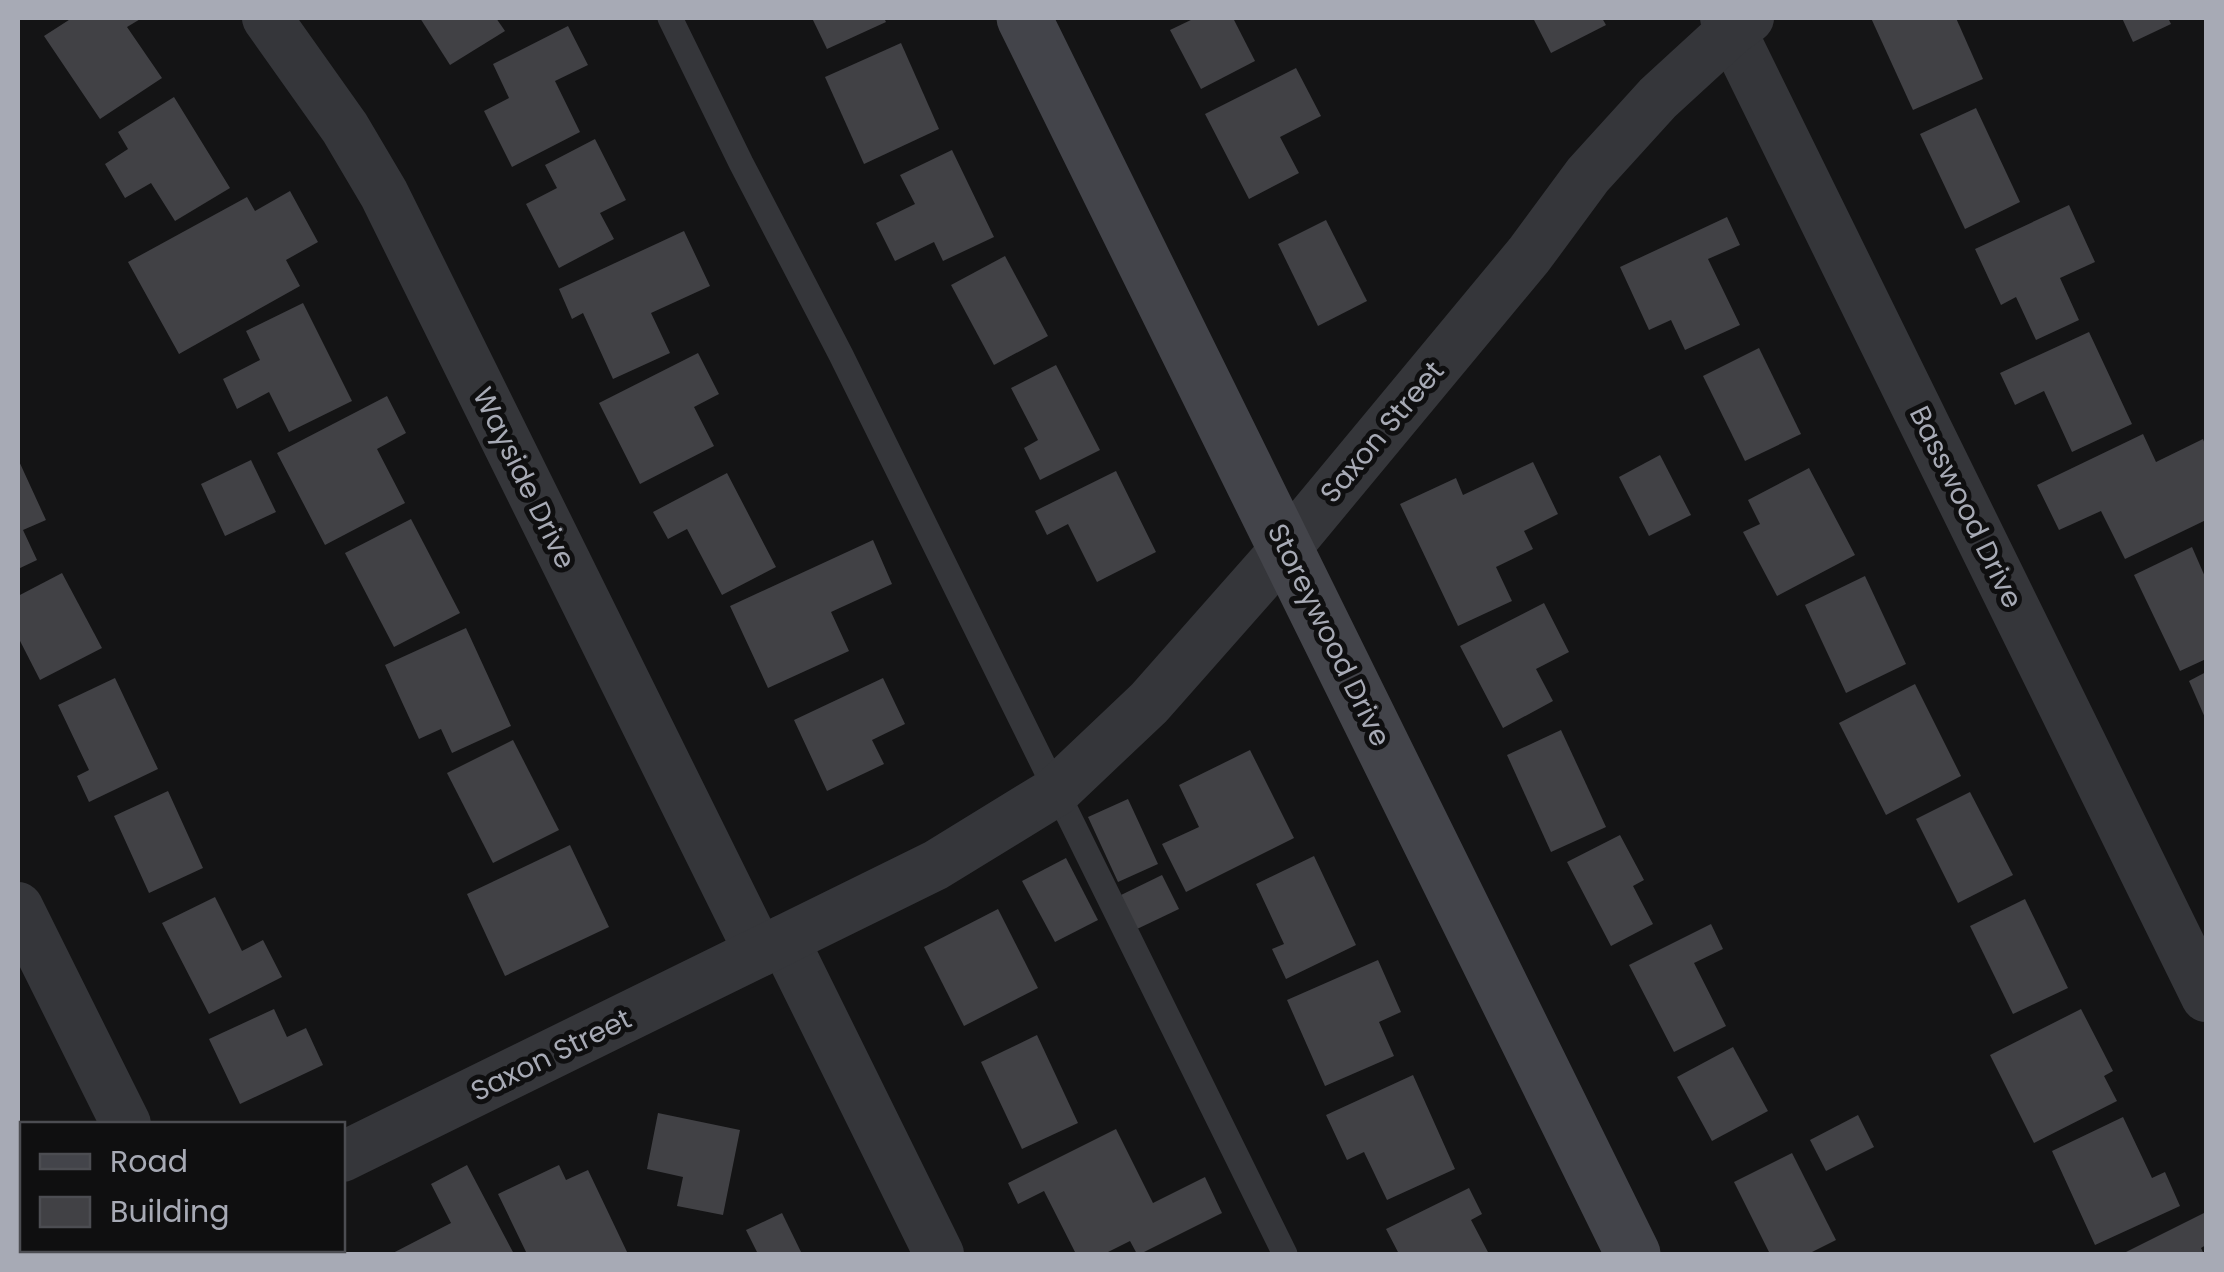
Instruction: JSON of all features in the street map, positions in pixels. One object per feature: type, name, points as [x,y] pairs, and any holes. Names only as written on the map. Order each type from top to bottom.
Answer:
[{"type":"street","name":"Wayside Drive","points":[[268,18],[384,194],[772,946],[939,1254]]},
{"type":"street","name":"Storeywood Drive","points":[[1024,18],[1632,1254]]},
{"type":"street","name":"Saxon Street","points":[[345,1156],[936,865],[1056,792],[1149,703],[1286,548],[1529,255],[1588,175],[1735,22]]},
{"type":"street","name":"Basswood Drive","points":[[1735,22],[2206,997]]},
{"type":"street","points":[[18,907],[125,1122]]},
{"type":"lane","points":[[670,18],[1285,1254]]},
{"type":"building","points":[[72,18],[142,18],[127,27],[162,78],[100,119],[44,36]]},
{"type":"building","points":[[420,18],[496,18],[505,31],[450,65]]},
{"type":"building","points":[[812,18],[884,18],[886,22],[827,49]]},
{"type":"building","points":[[1195,18],[1233,18],[1255,61],[1201,89],[1170,30]]},
{"type":"building","points":[[1533,18],[1602,18],[1606,25],[1551,53]]},
{"type":"building","points":[[1871,18],[1956,18],[1983,79],[1913,110]]},
{"type":"building","points":[[2122,18],[2168,18],[2171,24],[2133,42]]},
{"type":"building","points":[[568,26],[588,65],[555,81],[580,132],[512,167],[484,111],[509,98],[493,64]]},
{"type":"building","points":[[901,43],[939,129],[864,164],[825,77]]},
{"type":"building","points":[[1296,68],[1321,116],[1280,137],[1299,173],[1249,199],[1205,114]]},
{"type":"building","points":[[174,97],[230,188],[175,221],[151,183],[125,198],[105,164],[128,149],[118,132]]},
{"type":"building","points":[[1976,108],[2020,202],[1965,229],[1920,134]]},
{"type":"building","points":[[595,139],[626,200],[600,213],[614,239],[559,268],[526,204],[557,188],[545,165]]},
{"type":"building","points":[[952,150],[994,237],[943,261],[934,242],[895,261],[876,223],[915,204],[900,175]]},
{"type":"building","points":[[290,191],[318,242],[286,260],[300,286],[179,354],[128,262],[247,197],[255,211]]},
{"type":"building","points":[[2069,205],[2095,262],[2060,278],[2079,320],[2036,340],[2016,297],[2001,305],[1975,249]]},
{"type":"building","points":[[1727,217],[1740,245],[1708,259],[1740,325],[1685,350],[1671,320],[1649,330],[1620,267]]},
{"type":"building","points":[[1326,220],[1367,301],[1318,326],[1278,244]]},
{"type":"building","points":[[684,231],[710,286],[651,313],[670,353],[613,379],[583,313],[572,319],[559,289]]},
{"type":"building","points":[[1005,256],[1048,336],[994,365],[951,285]]},
{"type":"building","points":[[303,303],[352,401],[289,432],[269,392],[237,409],[223,379],[260,360],[246,331]]},
{"type":"building","points":[[2089,332],[2132,424],[2072,452],[2044,391],[2015,405],[2000,373]]},
{"type":"building","points":[[1759,348],[1801,434],[1745,461],[1703,376]]},
{"type":"building","points":[[698,353],[719,394],[694,407],[714,446],[640,484],[599,403]]},
{"type":"building","points":[[1056,365],[1100,450],[1040,480],[1024,448],[1038,440],[1011,388]]},
{"type":"building","points":[[387,396],[406,433],[377,449],[405,503],[325,545],[277,453]]},
{"type":"building","points":[[2143,434],[2156,462],[2203,439],[2206,520],[2125,559],[2101,511],[2059,530],[2037,485]]},
{"type":"building","points":[[1660,455],[1691,515],[1649,536],[1619,477]]},
{"type":"building","points":[[18,459],[46,520],[23,530],[37,560],[18,569]]},
{"type":"building","points":[[251,460],[276,512],[225,536],[201,484]]},
{"type":"building","points":[[1533,462],[1558,514],[1524,531],[1533,549],[1496,567],[1512,601],[1458,626],[1400,504],[1456,478],[1463,495]]},
{"type":"building","points":[[1809,468],[1855,555],[1777,596],[1743,532],[1760,524],[1748,500]]},
{"type":"building","points":[[1116,471],[1156,552],[1097,582],[1068,524],[1047,535],[1035,511]]},
{"type":"building","points":[[727,473],[776,567],[722,595],[687,529],[668,539],[653,512]]},
{"type":"building","points":[[411,519],[460,613],[394,647],[345,553]]},
{"type":"building","points":[[873,540],[892,584],[831,612],[849,651],[768,688],[730,606]]},
{"type":"building","points":[[2192,547],[2206,579],[2206,659],[2180,671],[2134,575]]},
{"type":"building","points":[[62,573],[102,648],[40,680],[18,637],[18,596]]},
{"type":"building","points":[[1865,576],[1906,664],[1846,693],[1805,605]]},
{"type":"building","points":[[1544,603],[1569,652],[1536,669],[1553,701],[1503,728],[1460,646]]},
{"type":"building","points":[[466,628],[511,726],[452,753],[441,729],[419,739],[385,665]]},
{"type":"building","points":[[2206,672],[2206,720],[2189,681]]},
{"type":"building","points":[[115,678],[158,769],[89,802],[77,776],[89,770],[58,705]]},
{"type":"building","points":[[883,678],[905,724],[872,740],[884,764],[827,791],[794,720]]},
{"type":"building","points":[[1915,684],[1961,776],[1886,815],[1839,723]]},
{"type":"building","points":[[1561,730],[1606,827],[1551,852],[1507,755]]},
{"type":"building","points":[[513,740],[559,830],[493,863],[447,773]]},
{"type":"building","points":[[1250,750],[1294,838],[1186,892],[1162,844],[1199,827],[1179,785]]},
{"type":"building","points":[[168,791],[203,868],[149,893],[114,816]]},
{"type":"building","points":[[1970,792],[2013,875],[1958,903],[1916,819]]},
{"type":"building","points":[[1128,799],[1158,864],[1118,882],[1088,817]]},
{"type":"building","points":[[1620,835],[1644,880],[1633,886],[1653,924],[1611,946],[1567,862]]},
{"type":"building","points":[[570,845],[609,927],[505,976],[467,894]]},
{"type":"building","points":[[1314,856],[1356,945],[1286,979],[1272,949],[1284,944],[1256,884]]},
{"type":"building","points":[[1066,858],[1098,920],[1055,942],[1022,881]]},
{"type":"building","points":[[1162,875],[1179,909],[1137,929],[1121,895]]},
{"type":"building","points":[[215,897],[242,951],[263,940],[282,977],[209,1014],[162,923]]},
{"type":"building","points":[[2025,899],[2068,988],[2013,1014],[1970,926]]},
{"type":"building","points":[[998,909],[1038,988],[964,1026],[924,947]]},
{"type":"building","points":[[1711,924],[1723,949],[1694,963],[1726,1026],[1674,1052],[1629,965]]},
{"type":"building","points":[[1378,960],[1401,1012],[1379,1022],[1394,1056],[1325,1086],[1287,1000]]},
{"type":"building","points":[[274,1009],[287,1037],[306,1028],[323,1065],[240,1104],[209,1039]]},
{"type":"building","points":[[2081,1009],[2113,1071],[2104,1076],[2117,1101],[2034,1143],[1990,1055]]},
{"type":"building","points":[[1037,1035],[1078,1123],[1022,1149],[981,1062]]},
{"type":"building","points":[[1733,1047],[1768,1111],[1712,1141],[1677,1077]]},
{"type":"building","points":[[1413,1075],[1455,1169],[1387,1200],[1364,1152],[1347,1160],[1326,1115]]},
{"type":"building","points":[[658,1113],[740,1130],[723,1215],[677,1206],[683,1177],[647,1169]]},
{"type":"building","points":[[1858,1115],[1874,1147],[1826,1171],[1810,1140]]},
{"type":"building","points":[[2123,1117],[2152,1178],[2165,1172],[2180,1206],[2095,1245],[2052,1151]]},
{"type":"building","points":[[1116,1129],[1153,1203],[1205,1177],[1222,1213],[1140,1254],[1130,1241],[1104,1254],[1076,1254],[1044,1191],[1018,1204],[1008,1183]]},
{"type":"building","points":[[1792,1153],[1836,1240],[1808,1254],[1770,1254],[1734,1182]]},
{"type":"building","points":[[467,1165],[514,1254],[391,1254],[451,1223],[431,1184]]},
{"type":"building","points":[[559,1165],[566,1180],[588,1170],[628,1254],[527,1254],[498,1194]]},
{"type":"building","points":[[18,1170],[20,1232],[18,1233]]},
{"type":"building","points":[[1469,1188],[1482,1214],[1471,1220],[1489,1254],[1399,1254],[1386,1229]]},
{"type":"building","points":[[2206,1212],[2206,1245],[2201,1248],[2204,1254],[2122,1254]]},
{"type":"building","points":[[782,1213],[802,1254],[758,1254],[746,1230]]}]
